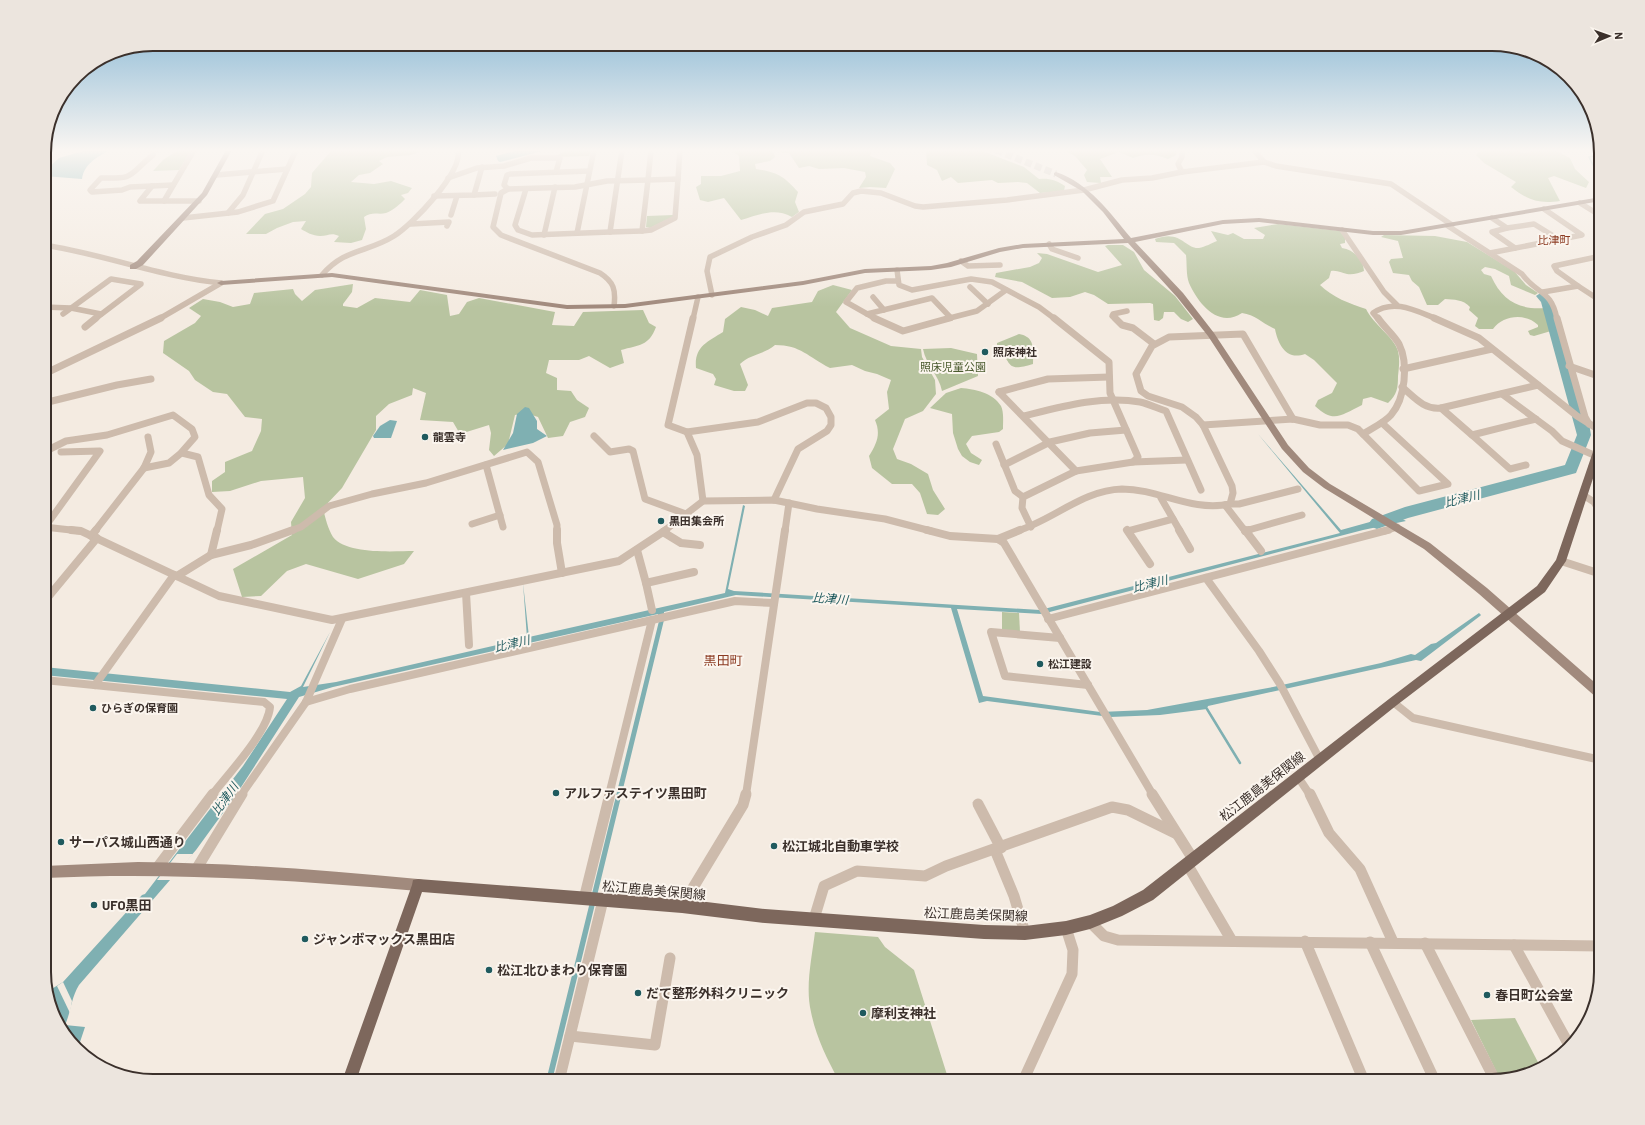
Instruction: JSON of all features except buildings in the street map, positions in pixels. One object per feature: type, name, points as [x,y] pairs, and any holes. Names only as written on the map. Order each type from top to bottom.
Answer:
[{"type":"main road","name":"松江鹿島美保関線","points":[[418,885],[984,932],[1025,933],[1066,928],[1090,922],[1117,911],[1148,895],[1393,702],[1541,589],[1561,560],[1583,495],[1594,468]]},
{"type":"main road","points":[[351,1074],[418,885]]},
{"type":"street","points":[[133,267],[140,262],[198,202]]},
{"type":"street","points":[[228,213],[236,202]]},
{"type":"street","points":[[182,218],[238,212],[268,202]]},
{"type":"street","points":[[322,275],[329,266],[349,252],[392,238],[411,224],[429,202]]},
{"type":"street","points":[[451,215],[456,202]]},
{"type":"street","points":[[499,202],[493,227],[496,231],[501,235],[600,273],[610,279],[616,293],[614,306]]},
{"type":"street","points":[[522,202],[516,228],[532,235],[544,235],[651,230],[675,218],[676,202]]},
{"type":"street","points":[[544,235],[551,202]]},
{"type":"street","points":[[577,234],[583,202]]},
{"type":"street","points":[[610,232],[614,202]]},
{"type":"street","points":[[642,231],[645,202]]},
{"type":"street","points":[[712,295],[706,269],[706,262],[710,258],[752,237],[786,225],[804,212],[844,202]]},
{"type":"street","points":[[906,202],[923,207],[978,202]]},
{"type":"street","points":[[1096,202],[1180,295],[1211,336],[1284,446],[1306,470],[1327,486],[1396,526],[1443,558],[1594,689]]},
{"type":"street","points":[[1417,202],[1522,274],[1528,284],[1543,292],[1554,305],[1569,366],[1588,424]]},
{"type":"street","points":[[51,246],[86,253],[133,267],[206,282],[221,283],[322,275],[359,278],[568,307],[614,306],[641,305],[803,283],[865,271],[931,268],[999,250],[1050,244],[1130,241],[1223,222],[1240,220],[1259,220],[1342,230],[1395,233],[1450,226],[1580,203],[1594,212]]},
{"type":"street","points":[[1490,253],[1582,235],[1544,209]]},
{"type":"street","points":[[1492,218],[1507,228]]},
{"type":"street","points":[[411,224],[449,222],[447,226]]},
{"type":"street","points":[[1515,248],[1492,231],[1534,224],[1560,240]]},
{"type":"street","points":[[1342,230],[1384,292],[1397,305]]},
{"type":"street","points":[[1050,244],[1052,249],[1078,258]]},
{"type":"street","points":[[1594,257],[1554,266],[1557,271],[1594,296]]},
{"type":"street","points":[[961,261],[968,266],[1000,265]]},
{"type":"street","points":[[897,270],[899,285],[912,290],[972,279],[992,282],[1039,307],[1109,362],[1110,393],[1138,457],[1134,462]]},
{"type":"street","points":[[63,314],[111,279],[141,284],[85,327]]},
{"type":"street","points":[[898,281],[886,281],[857,288],[846,302],[903,331],[977,311],[1006,290]]},
{"type":"street","points":[[51,371],[150,325],[221,283]]},
{"type":"street","points":[[970,286],[988,304]]},
{"type":"street","points":[[1543,292],[1578,286]]},
{"type":"street","points":[[698,297],[668,425],[687,432],[744,424],[781,414],[801,404],[812,403],[825,406],[830,412],[831,425],[826,431],[798,449],[774,500]]},
{"type":"street","points":[[873,297],[884,310]]},
{"type":"street","points":[[867,314],[932,298],[951,318]]},
{"type":"street","points":[[1363,434],[1382,423],[1394,410],[1400,400],[1403,369],[1402,350],[1399,344],[1373,313],[1380,308],[1397,305],[1411,308],[1467,332],[1492,349],[1577,416],[1594,427]]},
{"type":"street","points":[[51,307],[71,308],[102,314]]},
{"type":"street","points":[[1127,311],[1118,312],[1112,316],[1122,324],[1133,328],[1154,344]]},
{"type":"street","points":[[1227,504],[1233,493],[1232,486],[1203,424],[1190,411],[1148,396],[1141,391],[1136,374],[1152,346],[1169,337],[1243,334],[1293,419]]},
{"type":"street","points":[[1403,369],[1492,349]]},
{"type":"street","points":[[1569,366],[1594,375]]},
{"type":"street","points":[[1076,471],[1050,442],[999,392],[1048,380],[1109,378]]},
{"type":"street","points":[[51,401],[151,379]]},
{"type":"street","points":[[1402,387],[1425,406],[1435,409],[1538,385]]},
{"type":"street","points":[[1502,394],[1536,419],[1562,441],[1582,452],[1594,461]]},
{"type":"street","points":[[1024,416],[1062,406],[1114,402],[1140,402],[1166,411],[1201,490]]},
{"type":"street","points":[[1441,408],[1510,469],[1526,465]]},
{"type":"street","points":[[51,448],[66,441],[107,435],[173,415],[192,429],[195,437],[182,452],[169,463],[144,468]]},
{"type":"street","points":[[1203,424],[1293,419],[1320,425],[1338,424],[1348,426],[1363,434],[1419,490],[1448,484],[1382,423]]},
{"type":"street","points":[[1472,435],[1536,419]]},
{"type":"street","points":[[1004,465],[1050,442],[1090,433],[1126,430]]},
{"type":"street","points":[[687,432],[697,456],[703,501]]},
{"type":"street","points":[[594,436],[610,452],[629,449],[633,451],[646,499],[686,514]]},
{"type":"street","points":[[51,593],[144,468],[151,452],[148,437]]},
{"type":"street","points":[[996,444],[1015,490],[1023,497]]},
{"type":"street","points":[[51,519],[100,451],[61,452]]},
{"type":"street","points":[[182,452],[198,458],[209,495],[222,509],[211,555]]},
{"type":"street","points":[[96,684],[176,576],[211,555],[251,545],[301,527],[329,506],[372,494],[426,483],[527,452],[538,462],[557,525],[562,573]]},
{"type":"street","points":[[1023,497],[1076,471],[1134,462],[1187,460]]},
{"type":"street","points":[[486,465],[503,527]]},
{"type":"street","points":[[998,539],[1005,535],[1031,527],[1093,493],[1128,490],[1141,491],[1161,498],[1200,506],[1239,504],[1298,489]]},
{"type":"street","points":[[1583,495],[1594,502]]},
{"type":"street","points":[[1023,497],[1022,508],[1031,527]]},
{"type":"street","points":[[1161,498],[1190,549]]},
{"type":"street","points":[[51,528],[80,531],[219,596],[326,620],[342,619],[619,561],[638,550],[703,501],[774,500],[818,509],[884,519],[950,536],[998,539],[1004,543],[1175,833],[1232,941]]},
{"type":"street","points":[[682,906],[742,805],[747,791],[789,503]]},
{"type":"street","points":[[1227,504],[1261,551]]},
{"type":"street","points":[[1246,531],[1302,515]]},
{"type":"street","points":[[472,524],[500,516]]},
{"type":"street","points":[[1150,564],[1127,530],[1173,518]]},
{"type":"street","points":[[1045,614],[1206,578],[1350,539],[1376,534],[1396,526]]},
{"type":"street","points":[[663,532],[681,543],[700,545]]},
{"type":"street","points":[[561,1074],[570,1036],[593,899],[656,616],[638,550]]},
{"type":"street","points":[[1561,560],[1594,572]]},
{"type":"street","points":[[646,583],[694,572]]},
{"type":"street","points":[[1206,578],[1259,652],[1282,688],[1320,760]]},
{"type":"street","points":[[466,593],[469,645]]},
{"type":"street","points":[[307,699],[656,616],[735,601],[775,598]]},
{"type":"street","points":[[191,868],[307,699],[342,619]]},
{"type":"street","points":[[1060,638],[991,632],[1005,676],[1088,685]]},
{"type":"street","points":[[51,681],[258,701],[264,702],[270,707],[269,717],[253,742],[160,868]]},
{"type":"street","points":[[1393,702],[1413,718],[1594,758]]},
{"type":"street","points":[[1298,777],[1307,789],[1329,833],[1348,853],[1360,869],[1393,942]]},
{"type":"street","points":[[978,804],[998,849],[1025,933]]},
{"type":"street","points":[[814,919],[824,886],[852,872],[861,870],[925,876],[946,866],[998,849],[1112,807],[1128,810],[1175,833]]},
{"type":"street","points":[[51,872],[191,868],[250,871],[418,885]]},
{"type":"street","points":[[1090,922],[1104,936],[1118,940],[1393,942],[1594,946]]},
{"type":"street","points":[[1026,1074],[1072,974],[1073,950],[1066,928]]},
{"type":"street","points":[[1305,941],[1361,1074]]},
{"type":"street","points":[[1370,942],[1432,1074]]},
{"type":"street","points":[[1425,943],[1492,1074]]},
{"type":"street","points":[[1514,945],[1567,1041]]},
{"type":"street","points":[[570,1036],[655,1045],[670,958]]},
{"type":"green space","points":[[293,202],[402,202],[386,213],[370,214],[364,217],[366,229],[362,240],[351,243],[334,242],[339,236],[332,234],[317,236],[310,234],[301,229],[306,221],[293,222],[266,234],[246,234],[265,214],[283,209]]},
{"type":"green space","points":[[727,202],[795,202],[799,212],[792,217],[773,212],[760,214],[741,220]]},
{"type":"green space","points":[[673,215],[673,217],[650,228],[646,227],[647,216]]},
{"type":"green space","points":[[1278,224],[1340,231],[1345,238],[1345,243],[1340,244],[1342,248],[1354,253],[1360,259],[1364,271],[1356,274],[1345,274],[1338,271],[1331,271],[1329,278],[1320,285],[1342,300],[1366,309],[1373,320],[1396,346],[1399,360],[1398,384],[1395,394],[1388,403],[1371,397],[1363,399],[1362,405],[1338,416],[1327,415],[1322,412],[1315,406],[1318,400],[1332,393],[1337,383],[1314,360],[1305,354],[1298,356],[1284,350],[1278,340],[1275,329],[1247,314],[1242,313],[1233,317],[1225,318],[1210,312],[1203,306],[1189,283],[1186,255],[1174,243],[1156,242],[1155,239],[1171,236],[1182,240],[1190,246],[1199,248],[1217,241],[1211,231],[1228,235],[1233,233],[1244,239],[1263,239],[1265,235],[1254,228]]},
{"type":"green space","points":[[1384,235],[1435,236],[1467,242],[1514,271],[1526,285],[1538,293],[1535,295],[1511,285],[1509,276],[1495,269],[1485,267],[1481,270],[1484,274],[1491,276],[1500,291],[1512,302],[1527,307],[1545,308],[1551,331],[1534,336],[1530,335],[1528,331],[1538,327],[1538,325],[1533,321],[1521,317],[1508,318],[1497,324],[1493,329],[1479,329],[1475,326],[1478,318],[1469,310],[1470,307],[1467,304],[1458,300],[1445,299],[1438,305],[1427,305],[1419,287],[1412,281],[1409,275],[1393,273],[1389,262],[1391,259],[1403,258],[1398,241],[1381,237]]},
{"type":"green space","points":[[1123,245],[1134,252],[1144,270],[1175,296],[1193,319],[1188,322],[1181,319],[1174,312],[1164,312],[1163,318],[1159,321],[1154,320],[1153,304],[1150,303],[1108,304],[1094,295],[1085,292],[1070,297],[1052,298],[1022,282],[995,277],[996,273],[1030,267],[1039,263],[1042,258],[1037,253],[1047,254],[1098,272],[1122,265],[1105,246]]},
{"type":"green space","points":[[353,284],[352,292],[343,306],[357,308],[375,298],[410,302],[420,290],[447,295],[450,316],[459,314],[467,302],[479,298],[555,312],[552,325],[574,326],[583,312],[643,310],[649,323],[656,327],[650,338],[643,344],[621,350],[624,363],[610,368],[589,356],[579,360],[549,360],[546,373],[557,378],[557,390],[571,391],[577,400],[589,408],[585,417],[570,422],[563,436],[548,438],[538,417],[526,413],[515,415],[508,444],[494,456],[489,450],[491,433],[489,425],[460,434],[453,422],[420,420],[426,393],[413,388],[412,395],[389,404],[376,416],[376,430],[342,488],[323,508],[331,534],[340,543],[349,547],[371,551],[414,551],[404,564],[358,579],[306,564],[287,571],[261,596],[242,597],[233,569],[292,535],[291,522],[305,498],[303,477],[261,481],[230,491],[212,492],[212,481],[225,472],[225,462],[252,451],[261,431],[262,419],[245,417],[227,394],[213,392],[195,380],[189,371],[163,353],[164,341],[195,323],[201,316],[189,308],[203,299],[220,302],[233,307],[250,304],[254,293],[293,289],[295,294],[302,301],[315,290]]},
{"type":"green space","points":[[833,285],[852,290],[836,312],[850,328],[891,346],[921,349],[922,357],[935,380],[936,394],[923,411],[905,419],[893,449],[897,459],[911,464],[928,474],[933,490],[945,509],[938,515],[927,514],[920,493],[912,484],[892,484],[872,468],[869,456],[874,447],[878,434],[875,420],[889,409],[887,392],[891,380],[852,365],[830,368],[798,349],[775,345],[766,351],[748,358],[740,364],[748,385],[745,391],[734,391],[714,385],[716,379],[713,374],[696,368],[699,350],[707,342],[723,332],[725,319],[741,307],[755,310],[768,316],[772,308],[812,302],[818,291]]},
{"type":"green space","points":[[1019,334],[1031,341],[1033,349],[1033,364],[1013,367],[997,347],[997,343]]},
{"type":"green space","name":"照床児童公園","points":[[951,348],[977,354],[978,376],[942,391],[923,349]]},
{"type":"green space","points":[[961,388],[983,392],[998,402],[1002,408],[1003,429],[999,432],[972,436],[966,444],[971,453],[982,460],[979,465],[970,462],[962,456],[958,449],[953,433],[952,414],[930,408],[946,393]]},
{"type":"green space","points":[[1002,612],[1019,613],[1020,632],[1002,631]]},
{"type":"green space","points":[[815,932],[878,937],[885,947],[914,970],[947,1074],[835,1074],[826,1056],[813,1021],[809,1002],[810,972]]},
{"type":"green space","points":[[1515,1018],[1538,1062],[1518,1071],[1497,1074],[1471,1020]]},
{"type":"water","points":[[525,407],[529,408],[537,421],[537,429],[547,436],[533,443],[503,450],[513,433],[517,414]]},
{"type":"water","points":[[390,420],[397,421],[391,438],[374,438],[373,436],[380,426]]},
{"type":"water","points":[[1258,434],[1341,530],[1395,515],[1406,521],[1363,530],[1042,614],[957,609],[983,696],[1100,712],[1147,710],[1273,687],[1381,663],[1411,654],[1415,655],[1431,644],[1436,643],[1479,613],[1481,615],[1421,661],[1416,660],[1208,706],[1207,709],[1160,715],[1110,717],[987,701],[979,703],[951,608],[736,595],[664,612],[664,620],[554,1074],[548,1074],[659,621],[658,614],[333,687],[299,697],[236,795],[196,850],[79,985],[74,995],[65,1024],[56,1005],[52,988],[63,982],[142,895],[145,894],[243,766],[287,699],[51,676],[51,668],[290,692],[301,686],[330,632],[303,687],[336,682],[527,638],[523,583],[529,637],[725,593],[743,505],[745,506],[728,589],[734,591],[1040,610],[1340,533]]},
{"type":"water","points":[[66,1025],[85,1027],[80,1043]]},
{"type":"pier","points":[[177,854],[193,854],[171,880],[157,880]]},
{"type":"pier","points":[[63,982],[72,1001],[70,1013],[57,986]]},
{"type":"waterway","name":"比津川","points":[[1377,523],[1405,513],[1571,469],[1584,435],[1583,429],[1547,301],[1542,296]]},
{"type":"waterway","points":[[1207,709],[1240,763]]},
{"type":"place","name":"照床神社","points":[[985,352]]},
{"type":"place","name":"龍雲寺","points":[[425,437]]},
{"type":"place","name":"黒田集会所","points":[[661,521]]},
{"type":"place","name":"松江建設","points":[[1040,664]]},
{"type":"place","name":"ひらぎの保育園","points":[[93,708]]},
{"type":"place","name":"アルファステイツ黒田町","points":[[556,793]]},
{"type":"place","name":"サーパス城山西通り","points":[[61,842]]},
{"type":"place","name":"松江城北自動車学校","points":[[774,846]]},
{"type":"place","name":"UFO黒田","points":[[94,905]]},
{"type":"place","name":"ジャンボマックス黒田店","points":[[305,939]]},
{"type":"place","name":"松江北ひまわり保育園","points":[[489,970]]},
{"type":"place","name":"だて整形外科クリニック","points":[[638,993]]},
{"type":"place","name":"春日町公会堂","points":[[1487,995]]},
{"type":"place","name":"摩利支神社","points":[[863,1013]]},
{"type":"district","name":"比津町","points":[[1554,240]]},
{"type":"district","name":"黒田町","points":[[723,660]]}]
